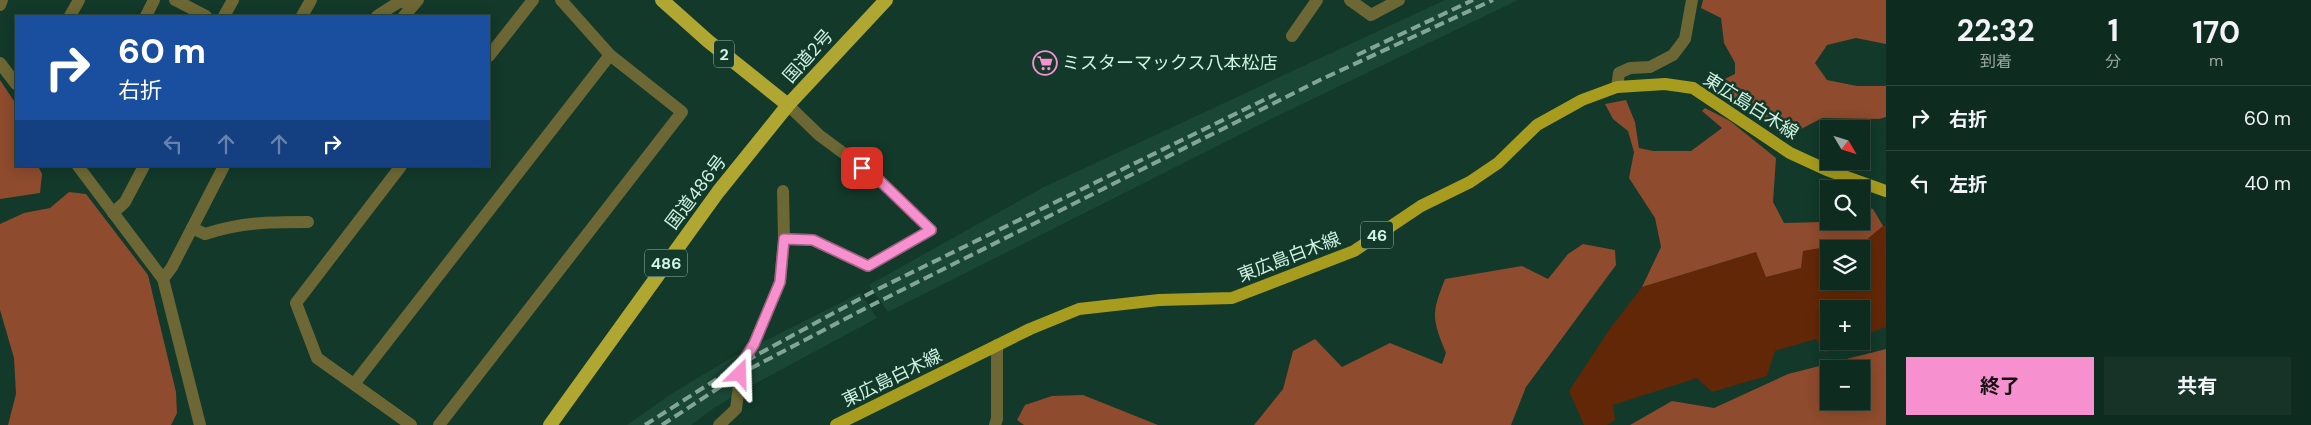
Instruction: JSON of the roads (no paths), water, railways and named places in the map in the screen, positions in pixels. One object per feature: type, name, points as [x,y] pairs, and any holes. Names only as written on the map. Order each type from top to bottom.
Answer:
[{"type":"highway","name":"国道2号","points":[[662,0],[708,41],[788,105],[886,0]]},
{"type":"highway","name":"国道486号","points":[[550,425],[718,192],[788,105]]},
{"type":"main road","name":"東広島白木線","points":[[836,425],[997,345],[1079,309],[1159,300],[1232,298],[1354,251],[1421,206],[1470,182],[1498,163],[1537,126],[1582,100],[1616,87],[1666,84],[1693,88],[1790,153],[1827,170],[1886,191]]},
{"type":"street","points":[[0,5],[2,0]]},
{"type":"street","points":[[71,15],[79,0]]},
{"type":"street","points":[[146,15],[154,0]]},
{"type":"street","points":[[175,0],[204,15]]},
{"type":"street","points":[[225,15],[233,0]]},
{"type":"street","points":[[303,15],[311,0]]},
{"type":"street","points":[[490,55],[533,0]]},
{"type":"street","points":[[439,425],[682,112],[610,55],[561,0]]},
{"type":"street","points":[[1292,36],[1317,0]]},
{"type":"street","points":[[1350,0],[1371,15],[1399,0]]},
{"type":"street","points":[[1616,87],[1618,73],[1630,68],[1650,67],[1672,55],[1685,39],[1692,0]]},
{"type":"street","points":[[379,15],[399,2],[415,1]]},
{"type":"street","points":[[405,15],[415,1]]},
{"type":"street","points":[[354,384],[610,55]]},
{"type":"street","points":[[0,63],[15,83]]},
{"type":"street","points":[[784,239],[813,240],[868,266],[931,230],[877,178],[819,135],[788,105]]},
{"type":"street","points":[[79,167],[163,279],[200,425]]},
{"type":"street","points":[[114,213],[125,202],[143,167]]},
{"type":"street","points":[[163,279],[223,167]]},
{"type":"street","points":[[400,167],[296,303],[318,358],[411,425]]},
{"type":"street","points":[[719,425],[736,409],[742,363],[754,344],[780,282],[784,239],[783,191]]},
{"type":"street","points":[[192,228],[205,234],[228,226],[257,222],[308,222]]},
{"type":"street","points":[[996,425],[997,345]]},
{"type":"railway","points":[[1357,55],[1473,0]]},
{"type":"railway","points":[[662,425],[740,374],[866,308],[1322,79],[1493,0]]},
{"type":"railway","points":[[645,425],[742,363],[876,290],[1276,94]]},
{"type":"place","name":"ミスターマックス八本松店","points":[[1045,63]]}]
